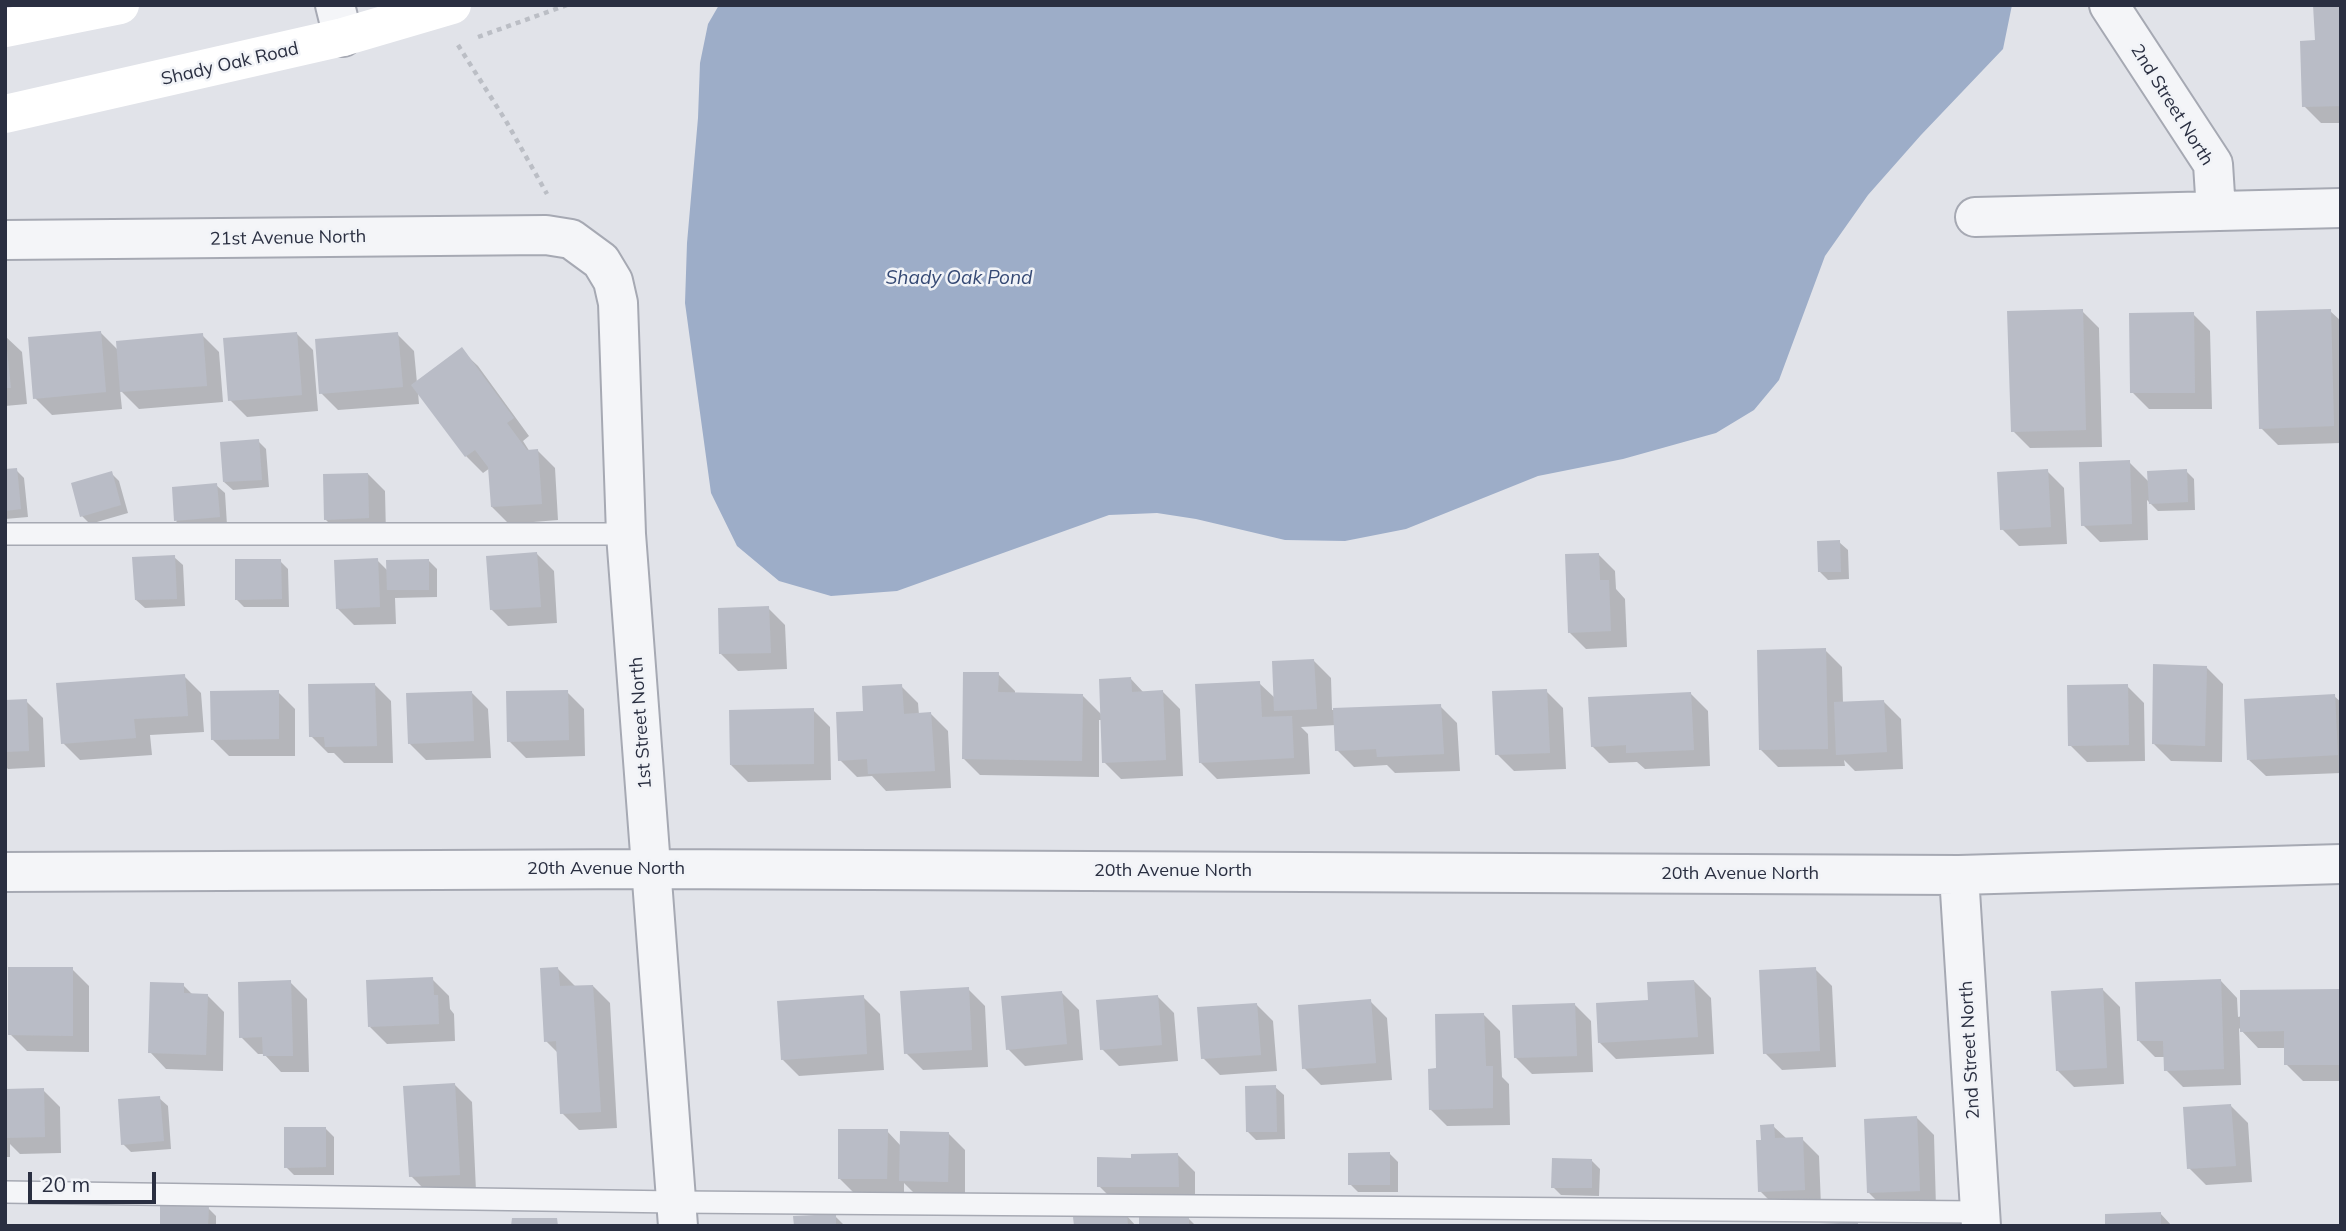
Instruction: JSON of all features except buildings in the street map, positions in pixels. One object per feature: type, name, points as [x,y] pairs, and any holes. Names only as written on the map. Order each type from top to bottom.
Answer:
[{"type":"main road","points":[[5,28],[120,5]]},
{"type":"main road","name":"Shady Oak Road","points":[[5,114],[339,21],[452,5]]},
{"type":"street","name":"2nd Street North","points":[[2109,5],[2213,164],[2216,211]]},
{"type":"street","points":[[1975,217],[2341,208]]},
{"type":"street","name":"21st Avenue North","points":[[5,240],[546,235],[571,239]]},
{"type":"street","name":"1st Street North","points":[[571,239],[601,261],[613,281],[618,303],[626,534],[677,1214]]},
{"type":"street","name":"20th Avenue North","points":[[5,872],[652,869],[1959,875],[2341,863]]},
{"type":"street","name":"2nd Street North","points":[[1959,875],[1980,1219]]},
{"type":"lane","points":[[5,534],[626,534]]},
{"type":"lane","points":[[5,1192],[677,1214],[1980,1219]]},
{"type":"path","points":[[457,44],[506,121],[571,239]]},
{"type":"water","name":"Shady Oak Pond","points":[[719,5],[2012,5],[2003,49],[1868,195],[1825,256],[1779,380],[1754,410],[1716,433],[1623,459],[1538,476],[1406,529],[1345,541],[1285,540],[1196,519],[1157,513],[1109,515],[897,591],[831,596],[779,581],[737,546],[711,493],[685,303],[700,63],[708,24]]}]
